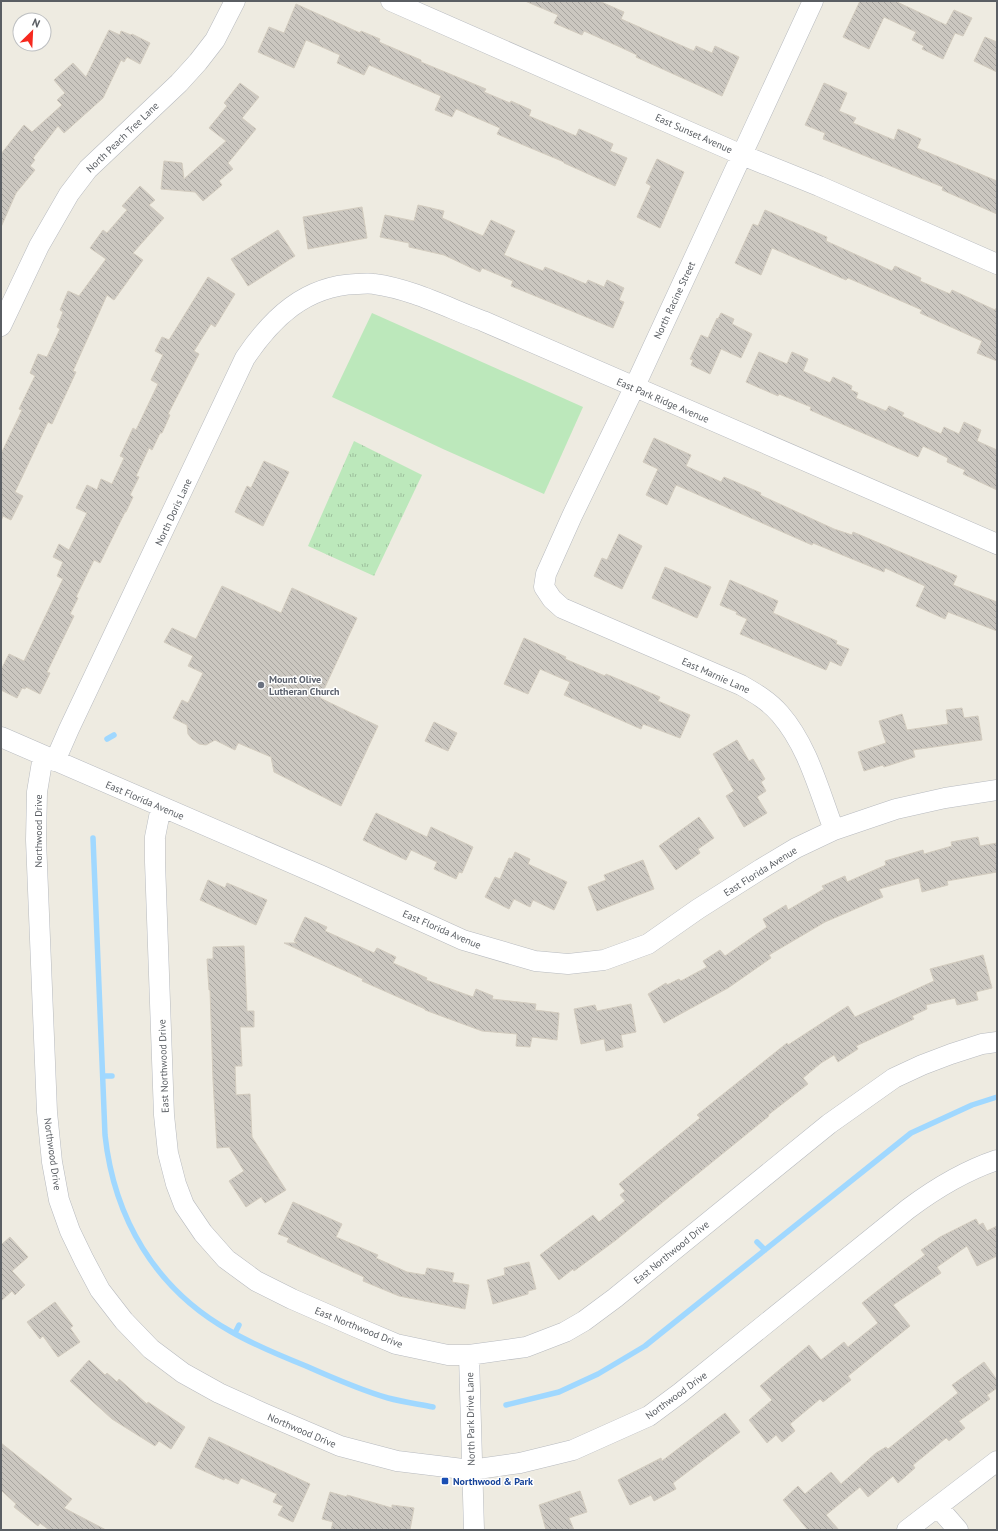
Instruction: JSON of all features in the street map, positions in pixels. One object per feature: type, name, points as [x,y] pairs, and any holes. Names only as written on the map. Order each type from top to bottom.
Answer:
[{"type":"street","name":"North Peach Tree Lane","points":[[1,326],[39,246],[69,194],[88,169],[179,83],[198,62],[215,40],[235,1]]},
{"type":"street","name":"East Sunset Avenue","points":[[391,1],[742,155],[819,186],[997,264]]},
{"type":"street","name":"North Racine Street","points":[[552,599],[544,588],[546,574],[572,516],[634,388],[684,277],[813,1]]},
{"type":"street","name":"East Park Ridge Avenue","points":[[323,289],[343,284],[373,283],[402,290],[483,321],[634,388],[997,544]]},
{"type":"street","name":"North Doris Lane","points":[[49,758],[69,729],[245,358],[259,337],[275,320],[294,305],[323,289]]},
{"type":"street","name":"East Marnie Lane","points":[[552,599],[562,608],[741,685],[760,696],[780,713],[796,736],[809,763],[834,830]]},
{"type":"street","name":"East Florida Avenue","points":[[1,737],[322,876],[463,940],[535,961],[568,964],[604,960],[648,944],[761,869],[796,848],[834,830],[896,809],[945,798],[997,790]]},
{"type":"street","name":"Northwood Drive","points":[[49,758],[38,792],[36,840],[47,1112],[52,1162],[59,1200],[70,1231],[100,1290],[124,1321],[151,1349],[183,1373],[219,1393],[340,1446],[397,1461],[471,1470],[520,1463],[572,1450],[649,1416],[680,1393],[930,1192],[954,1178],[997,1160]]},
{"type":"street","name":"East Northwood Drive","points":[[161,807],[155,837],[155,862],[164,1115],[168,1153],[176,1184],[184,1205],[203,1233],[226,1259],[256,1281],[292,1299],[396,1344],[448,1355],[469,1356],[526,1347],[565,1332],[584,1321],[621,1293],[829,1124],[894,1078],[951,1054],[982,1044],[997,1042]]},
{"type":"street","name":"North Park Drive Lane","points":[[469,1356],[471,1470],[474,1530]]},
{"type":"street","points":[[907,1530],[997,1461]]},
{"type":"street","points":[[938,1507],[958,1530]]},
{"type":"green space","points":[[372,313],[583,407],[544,494],[332,397]]},
{"type":"green space","points":[[354,441],[422,475],[374,576],[308,546]]},
{"type":"building","points":[[525,1],[599,1],[624,12],[621,19],[694,51],[696,46],[712,53],[715,46],[739,57],[722,96],[636,57],[637,55],[584,31],[582,35],[554,23],[558,15]]},
{"type":"building","points":[[860,1],[895,1],[946,25],[954,10],[972,18],[963,36],[955,33],[943,59],[922,49],[924,46],[912,40],[916,32],[884,17],[869,49],[843,37]]},
{"type":"building","points":[[296,4],[360,33],[361,31],[380,39],[379,42],[421,60],[421,62],[486,89],[484,92],[510,103],[511,101],[531,110],[529,116],[576,136],[579,129],[613,144],[610,151],[627,158],[615,186],[564,162],[497,134],[500,128],[456,109],[452,117],[435,110],[441,96],[369,65],[364,75],[337,63],[340,55],[306,40],[294,68],[258,52],[269,27],[284,33]]},
{"type":"building","points":[[109,30],[120,35],[121,31],[131,35],[132,34],[150,43],[140,64],[127,57],[124,62],[121,60],[103,98],[64,133],[58,126],[33,158],[35,160],[30,166],[35,170],[16,193],[1,227],[1,154],[24,125],[32,132],[62,105],[57,100],[65,93],[54,80],[73,63],[86,77]]},
{"type":"building","points":[[985,37],[997,42],[997,72],[974,61]]},
{"type":"building","points":[[240,83],[259,97],[242,118],[256,129],[228,163],[233,169],[219,181],[222,185],[203,201],[195,192],[161,189],[164,161],[182,163],[184,179],[226,141],[209,128],[227,106],[224,103]]},
{"type":"building","points":[[824,83],[847,93],[839,111],[856,118],[853,123],[894,140],[898,129],[921,139],[917,148],[997,181],[997,214],[942,190],[943,187],[823,139],[825,133],[805,125]]},
{"type":"building","points":[[657,159],[684,172],[660,228],[637,217],[651,186],[646,183]]},
{"type":"building","points":[[140,186],[155,200],[149,205],[164,218],[133,253],[143,260],[114,300],[107,295],[73,371],[76,372],[52,424],[48,422],[15,492],[23,496],[11,520],[3,516],[1,521],[1,454],[22,410],[19,409],[35,376],[30,373],[38,354],[47,357],[60,329],[57,327],[63,312],[60,310],[68,291],[79,296],[106,259],[90,248],[103,230],[107,233],[127,210],[122,206]]},
{"type":"building","points":[[418,205],[444,211],[442,218],[483,236],[491,220],[515,231],[504,255],[543,271],[545,267],[586,284],[588,280],[604,287],[607,280],[624,288],[619,300],[624,302],[613,328],[511,286],[513,281],[482,268],[480,272],[444,255],[409,247],[409,243],[380,237],[385,215],[414,221]]},
{"type":"building","points":[[362,207],[367,238],[308,249],[303,217]]},
{"type":"building","points":[[765,210],[827,237],[826,241],[892,271],[895,266],[921,278],[920,281],[950,294],[952,290],[995,310],[997,307],[997,361],[977,353],[982,341],[920,313],[922,310],[848,278],[846,280],[772,248],[761,275],[735,263],[753,224],[758,226]]},
{"type":"building","points":[[278,230],[295,256],[248,286],[231,259]]},
{"type":"building","points":[[208,277],[235,294],[215,327],[211,324],[194,351],[199,354],[168,414],[170,415],[162,433],[160,433],[152,450],[149,448],[136,476],[139,477],[130,495],[133,497],[126,512],[100,563],[94,560],[76,597],[78,598],[70,614],[74,616],[47,672],[50,673],[40,694],[26,687],[25,689],[22,688],[17,698],[1,690],[1,670],[9,654],[24,661],[63,579],[57,576],[63,562],[53,557],[59,544],[69,550],[87,513],[76,508],[87,485],[97,490],[101,479],[112,484],[124,458],[120,456],[133,428],[136,430],[158,384],[151,380],[163,355],[155,351],[162,337],[169,340]]},
{"type":"building","points":[[721,313],[734,319],[732,324],[752,334],[741,358],[721,349],[710,374],[691,365],[693,360],[690,359],[701,335],[708,338],[717,318],[718,319]]},
{"type":"building","points":[[759,352],[787,364],[792,352],[808,359],[803,371],[830,383],[833,377],[852,386],[851,390],[858,393],[856,398],[886,411],[889,406],[904,413],[902,416],[941,434],[944,427],[959,434],[964,422],[981,430],[977,441],[997,450],[997,490],[963,474],[965,470],[947,462],[948,458],[923,446],[918,457],[810,410],[811,407],[779,394],[778,396],[746,382]]},
{"type":"building","points":[[654,438],[691,455],[686,466],[721,482],[724,477],[761,493],[760,495],[834,529],[852,535],[853,532],[957,576],[953,585],[997,602],[997,631],[948,612],[945,619],[916,606],[925,586],[885,568],[884,572],[813,543],[812,545],[676,485],[667,505],[646,495],[658,469],[643,462]]},
{"type":"building","points":[[264,461],[289,472],[263,526],[235,512],[247,486],[251,488]]},
{"type":"building","points":[[619,534],[642,546],[622,589],[594,576],[602,558],[607,560]]},
{"type":"building","points":[[665,567],[711,587],[697,618],[652,598]]},
{"type":"building","points":[[730,580],[778,601],[773,613],[837,641],[836,644],[849,649],[841,666],[830,661],[826,670],[740,634],[747,619],[736,614],[737,612],[720,605]]},
{"type":"building","name":"Mount Olive Lutheran Church","points":[[222,586],[281,613],[292,588],[357,618],[320,698],[378,726],[341,806],[274,772],[271,757],[238,743],[235,750],[215,740],[206,745],[199,744],[188,734],[187,725],[173,718],[182,700],[188,703],[203,673],[188,666],[193,656],[164,642],[172,628],[196,639]]},
{"type":"building","points":[[524,638],[566,657],[565,659],[605,676],[606,674],[660,697],[658,701],[690,715],[680,738],[643,724],[641,729],[564,695],[570,682],[540,669],[528,694],[504,684]]},
{"type":"building","points":[[962,708],[964,718],[978,716],[982,740],[913,750],[915,757],[884,767],[883,765],[864,771],[858,752],[886,743],[879,721],[902,714],[907,730],[948,724],[946,710]]},
{"type":"building","points":[[434,722],[457,733],[448,751],[425,741]]},
{"type":"building","points":[[737,740],[749,761],[753,759],[765,779],[761,782],[766,791],[757,797],[767,813],[744,827],[726,796],[734,791],[713,754]]},
{"type":"building","points":[[376,813],[427,837],[431,827],[473,847],[462,873],[459,872],[456,879],[434,869],[437,862],[411,850],[406,860],[363,840]]},
{"type":"building","points":[[699,817],[714,838],[698,849],[700,853],[676,870],[659,846]]},
{"type":"building","points":[[978,837],[980,846],[997,843],[997,872],[947,881],[948,885],[922,892],[919,878],[879,889],[883,897],[825,922],[769,955],[771,958],[728,988],[664,1023],[648,994],[666,983],[667,985],[679,979],[681,981],[707,967],[703,961],[720,950],[725,956],[767,927],[763,919],[786,905],[788,910],[824,889],[822,886],[845,876],[847,882],[886,865],[885,861],[923,850],[924,854],[952,846],[951,842]]},
{"type":"building","points":[[515,852],[530,859],[528,864],[567,882],[554,910],[533,900],[530,907],[514,899],[509,909],[485,897],[495,877],[500,879],[509,858],[512,859]]},
{"type":"building","points":[[643,860],[654,889],[597,911],[588,887],[606,880],[604,875]]},
{"type":"building","points":[[208,880],[225,888],[227,883],[267,900],[256,925],[200,900]]},
{"type":"building","points":[[305,917],[327,927],[325,931],[374,953],[377,948],[396,957],[393,963],[427,978],[426,980],[473,997],[476,989],[493,996],[492,999],[536,1004],[535,1010],[559,1013],[557,1040],[532,1037],[530,1047],[516,1046],[517,1034],[482,1031],[425,1010],[362,981],[363,979],[284,943],[297,943],[294,941]]},
{"type":"building","points":[[244,946],[247,1011],[254,1011],[254,1027],[240,1027],[242,1066],[235,1066],[236,1095],[250,1094],[252,1137],[286,1190],[265,1203],[261,1197],[246,1207],[229,1181],[244,1171],[229,1147],[217,1148],[210,990],[207,959],[213,959],[213,947]]},
{"type":"building","points":[[983,955],[992,988],[976,992],[978,1000],[957,1005],[955,998],[926,1005],[927,1009],[912,1016],[914,1019],[856,1046],[858,1049],[838,1062],[834,1055],[821,1063],[803,1078],[808,1084],[616,1240],[574,1271],[573,1269],[559,1280],[540,1255],[593,1215],[599,1222],[625,1201],[620,1195],[625,1191],[619,1184],[700,1118],[697,1115],[787,1043],[788,1045],[848,1006],[855,1017],[934,981],[930,969]]},
{"type":"building","points":[[631,1004],[636,1032],[621,1035],[623,1047],[606,1051],[604,1039],[581,1044],[574,1009],[595,1005],[597,1011]]},
{"type":"building","points":[[293,1202],[342,1224],[336,1237],[378,1255],[376,1258],[407,1272],[425,1275],[427,1268],[454,1273],[452,1282],[469,1285],[465,1309],[399,1296],[363,1281],[364,1277],[287,1242],[289,1238],[278,1234]]},
{"type":"building","points":[[976,1219],[979,1225],[983,1223],[987,1231],[997,1226],[997,1256],[977,1266],[967,1246],[937,1267],[941,1273],[893,1305],[910,1326],[848,1376],[851,1380],[823,1402],[820,1399],[790,1424],[795,1431],[782,1442],[776,1435],[767,1443],[749,1420],[772,1400],[760,1386],[809,1345],[821,1360],[844,1342],[848,1347],[878,1323],[862,1303],[925,1255],[921,1250],[940,1237]]},
{"type":"building","points":[[10,1237],[28,1257],[12,1271],[25,1285],[15,1295],[12,1291],[1,1301],[1,1245]]},
{"type":"building","points":[[529,1262],[536,1289],[528,1291],[528,1294],[493,1304],[487,1280],[505,1275],[504,1268]]},
{"type":"building","points":[[55,1302],[73,1326],[70,1328],[80,1342],[58,1357],[43,1336],[40,1339],[27,1322]]},
{"type":"building","points":[[89,1360],[105,1375],[107,1373],[117,1382],[119,1379],[147,1404],[148,1402],[185,1427],[171,1449],[159,1441],[155,1446],[112,1419],[70,1381]]},
{"type":"building","points":[[984,1362],[997,1380],[997,1388],[987,1395],[990,1399],[959,1421],[965,1428],[949,1441],[946,1438],[913,1465],[915,1468],[898,1483],[893,1476],[868,1497],[860,1487],[826,1515],[839,1530],[808,1530],[783,1500],[798,1486],[805,1494],[831,1472],[841,1484],[876,1453],[886,1447],[888,1449],[958,1393],[952,1385]]},
{"type":"building","points":[[725,1413],[740,1432],[673,1483],[676,1489],[654,1501],[651,1495],[630,1505],[618,1480],[661,1458],[662,1461]]},
{"type":"building","points":[[209,1437],[310,1484],[293,1522],[278,1515],[283,1506],[273,1502],[277,1494],[241,1478],[238,1484],[225,1478],[224,1480],[195,1467]]},
{"type":"building","points":[[1,1443],[72,1499],[64,1508],[106,1530],[49,1530],[40,1523],[38,1526],[14,1507],[16,1504],[1,1490]]},
{"type":"building","points":[[580,1491],[587,1512],[569,1518],[574,1530],[546,1530],[539,1505]]},
{"type":"building","points":[[330,1492],[347,1497],[347,1495],[392,1508],[392,1505],[414,1508],[410,1530],[331,1530],[333,1522],[322,1519]]},
{"type":"waterway","points":[[107,739],[114,735]]},
{"type":"waterway","points":[[93,838],[105,1135],[110,1166],[118,1195],[129,1222],[143,1248],[160,1272],[180,1294],[203,1314],[239,1336],[258,1346],[347,1384],[378,1395],[433,1407]]},
{"type":"waterway","points":[[103,1076],[112,1076]]},
{"type":"waterway","points":[[506,1405],[559,1392],[598,1374],[645,1346],[911,1133],[972,1105],[997,1097]]},
{"type":"waterway","points":[[757,1242],[765,1250]]},
{"type":"waterway","points":[[235,1333],[239,1325]]},
{"type":"place","name":"Mount Olive Lutheran Church","points":[[261,685]]},
{"type":"place","name":"Northwood & Park","points":[[445,1481]]}]
